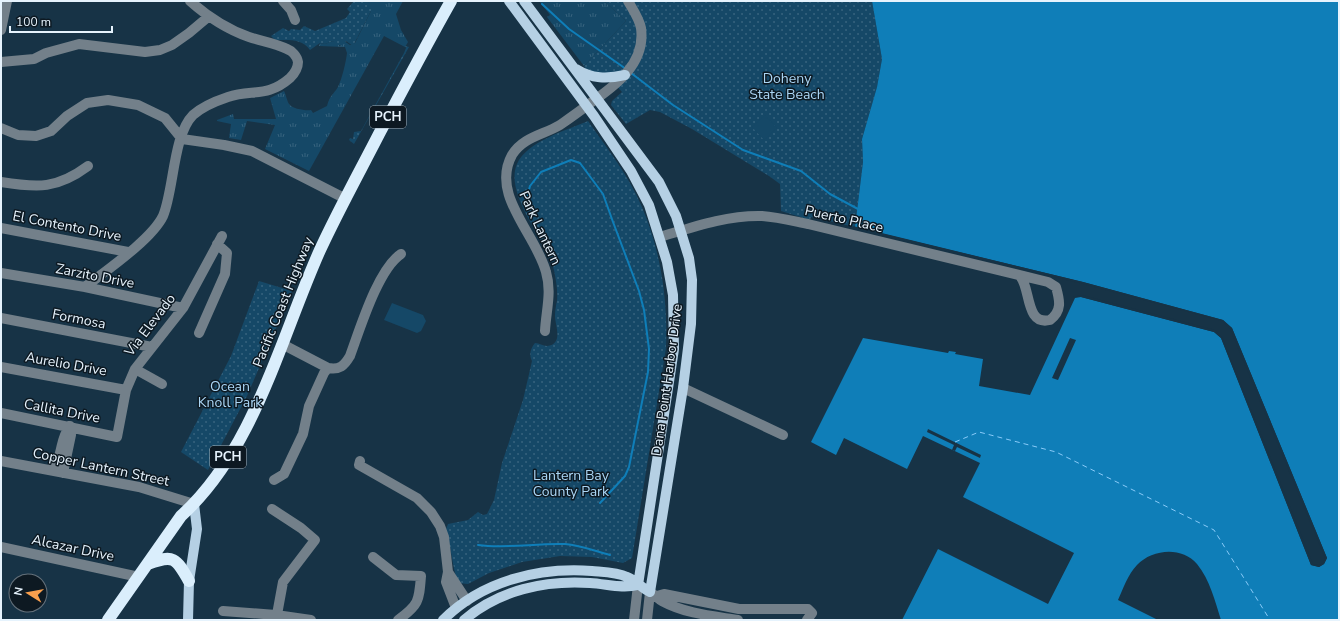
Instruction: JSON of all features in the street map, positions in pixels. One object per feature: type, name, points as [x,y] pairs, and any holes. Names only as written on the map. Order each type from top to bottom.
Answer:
[{"type":"highway","name":"Pacific Coast Highway","points":[[108,620],[181,516],[194,504],[215,478],[239,439],[256,407],[320,252],[346,199],[451,1]]},
{"type":"highway","points":[[148,564],[162,558],[173,559],[179,564],[189,581]]},
{"type":"main road","name":"Dana Point Harbor Drive","points":[[509,1],[586,106],[636,180],[649,205],[667,262],[672,295],[674,349],[670,385],[638,585]]},
{"type":"main road","name":"Dana Point Harbor Drive","points":[[524,1],[659,182],[669,199],[689,258],[693,301],[683,388],[654,594]]},
{"type":"main road","points":[[574,68],[596,78],[614,78],[625,76]]},
{"type":"main road","points":[[670,385],[683,388]]},
{"type":"main road","points":[[188,620],[189,581],[197,529],[194,504]]},
{"type":"main road","points":[[443,620],[456,608],[482,591],[509,580],[550,572],[581,570],[609,572],[628,577],[638,585],[654,594]]},
{"type":"main road","points":[[495,600],[509,580]]},
{"type":"main road","points":[[464,620],[495,600],[519,590],[544,583],[587,582],[608,584],[626,588],[638,585]]},
{"type":"street","points":[[1,30],[7,1]]},
{"type":"street","points":[[85,287],[148,237],[163,216],[187,122],[203,108],[229,97],[267,92],[283,84],[295,73],[298,63],[295,56],[287,49],[229,30],[208,17],[190,1]]},
{"type":"street","points":[[283,1],[291,10],[295,20]]},
{"type":"street","points":[[597,98],[625,76],[634,64],[639,49],[641,35],[636,8],[628,1]]},
{"type":"street","points":[[1,62],[34,60],[46,53],[79,44],[145,52],[160,50],[172,45],[189,34],[208,17]]},
{"type":"street","name":"Park Lantern","points":[[545,331],[549,294],[548,277],[538,251],[508,196],[506,171],[512,156],[524,142],[559,125],[597,98]]},
{"type":"street","points":[[1,128],[18,135],[36,136],[51,131],[67,116],[87,103],[108,100],[138,105],[165,118],[182,139],[224,144],[252,151],[346,199]]},
{"type":"street","points":[[1,182],[42,187],[71,179],[88,166]]},
{"type":"street","name":"Puerto Place","points":[[660,237],[720,220],[746,217],[776,217],[1037,279],[1056,288],[1060,304],[1059,311],[1050,320],[1043,321],[1035,316],[1020,276]]},
{"type":"street","name":"El Contento Drive","points":[[1,228],[128,252]]},
{"type":"street","name":"Via Elevado","points":[[117,437],[126,390],[135,369],[183,308],[220,240],[227,253],[225,274],[199,333]]},
{"type":"street","points":[[282,344],[328,368],[339,368],[350,356],[372,300],[388,267],[394,259],[401,254]]},
{"type":"street","name":"Zarzito Drive","points":[[1,273],[85,287],[183,308]]},
{"type":"street","name":"Formosa","points":[[1,318],[152,347]]},
{"type":"street","name":"Aurelio Drive","points":[[1,366],[126,390]]},
{"type":"street","points":[[274,480],[284,474],[303,434],[309,406],[315,391],[328,368]]},
{"type":"street","points":[[135,369],[162,384]]},
{"type":"street","points":[[683,388],[783,435]]},
{"type":"street","name":"Callita Drive","points":[[1,413],[70,426],[117,437]]},
{"type":"street","points":[[50,470],[58,462],[64,433],[70,426]]},
{"type":"street","points":[[63,473],[71,435],[70,426]]},
{"type":"street","name":"Copper Lantern Street","points":[[1,461],[139,487],[194,504]]},
{"type":"street","points":[[360,461],[359,465],[417,498],[431,512],[444,537],[448,572],[446,582],[456,608]]},
{"type":"street","points":[[272,509],[301,528],[314,540],[282,582],[276,618]]},
{"type":"street","name":"Alcazar Drive","points":[[1,547],[139,577]]},
{"type":"street","points":[[373,557],[396,575],[421,576],[419,599],[409,612],[398,620]]},
{"type":"street","points":[[448,572],[467,601]]},
{"type":"street","name":"Dana Point Harbor Drive","points":[[634,620],[638,585]]},
{"type":"street","points":[[654,594],[660,601],[692,613],[736,620],[736,608]]},
{"type":"street","points":[[654,594],[664,594],[736,608],[808,609],[812,613],[807,620]]},
{"type":"street","name":"Dana Point Harbor Drive","points":[[647,620],[654,594]]},
{"type":"street","points":[[222,612],[311,620]]},
{"type":"green space","points":[[354,1],[368,1],[372,9],[353,46],[346,41],[342,45],[336,45],[333,41],[325,44],[320,43],[310,50],[303,43],[290,40],[275,40],[271,36],[283,28],[289,31],[291,29],[300,30],[304,26],[315,31],[346,18],[350,12],[347,9]]},
{"type":"green space","points":[[368,1],[403,1],[396,14],[401,30],[408,42],[405,47],[384,36],[309,171],[265,149],[275,125],[247,121],[241,140],[229,138],[231,124],[217,120],[233,114],[234,119],[276,119],[270,98],[284,91],[289,104],[296,108],[311,110],[313,113],[327,106],[330,97],[338,87],[344,70],[347,53],[345,47],[319,46],[320,43],[325,44],[333,41],[340,46],[344,41],[350,45],[355,43],[371,11]]},
{"type":"green space","points":[[539,1],[604,1],[626,21],[584,66],[547,17],[550,15]]},
{"type":"green space","name":"Doheny State Beach","points":[[604,1],[872,1],[882,59],[877,87],[862,139],[863,162],[855,227],[811,217],[810,220],[781,211],[780,184],[692,129],[660,112],[650,110],[626,124],[611,105],[612,101],[622,92],[608,76],[586,70],[584,66],[626,21]]},
{"type":"green space","points":[[405,46],[409,47],[354,144],[349,140],[350,138],[353,139],[354,132],[361,131],[404,53],[406,48]]},
{"type":"green space","points":[[765,115],[777,128],[764,140],[752,127]]},
{"type":"green space","name":"Lantern Bay County Park","points":[[588,121],[631,184],[649,224],[662,276],[666,312],[666,348],[632,558],[623,563],[592,557],[560,556],[522,562],[489,573],[468,584],[458,583],[446,529],[448,524],[468,520],[478,512],[483,515],[487,514],[494,500],[502,463],[523,400],[532,361],[530,356],[531,350],[535,343],[547,346],[552,345],[557,338],[555,316],[557,293],[554,270],[550,258],[521,203],[516,189],[515,176],[517,164],[529,149],[538,143]]},
{"type":"green space","name":"Ocean Knoll Park","points":[[259,281],[292,291],[247,396],[208,470],[181,452],[231,356]]},
{"type":"green space","points":[[392,303],[423,315],[426,321],[421,331],[417,333],[384,320]]},
{"type":"shaded area","points":[[872,1],[1339,1],[1339,620],[1221,620],[1209,584],[1202,570],[1191,558],[1175,552],[1167,552],[1151,556],[1137,565],[1128,577],[1118,600],[1158,620],[902,620],[938,549],[1048,604],[1074,553],[963,497],[980,463],[923,436],[907,469],[844,438],[836,455],[811,442],[863,338],[948,353],[949,351],[956,352],[955,354],[983,359],[979,386],[1030,395],[1075,298],[1081,297],[1214,332],[1221,338],[1311,565],[1319,567],[1324,564],[1327,558],[1232,328],[1223,320],[1083,282],[855,227],[863,162],[862,139],[877,87],[882,59]]},
{"type":"pier","points":[[853,226],[1083,282],[1223,320],[1232,328],[1327,558],[1324,564],[1319,567],[1311,565],[1221,338],[1214,332],[1081,297],[1073,297],[1082,295],[1215,330],[1222,337],[1313,564],[1319,565],[1323,563],[1325,558],[1230,329],[1222,321],[1083,284],[855,229]]},
{"type":"pier","points":[[1070,338],[1076,340],[1058,380],[1052,378]]},
{"type":"pier","points":[[928,429],[981,455],[980,458],[957,447],[955,451],[952,450],[954,445],[927,432]]},
{"type":"waterway","points":[[542,4],[569,29],[626,69]]},
{"type":"waterway","points":[[631,73],[673,105],[743,150],[801,171],[830,194],[858,209]]},
{"type":"waterway","points":[[527,197],[530,186],[541,172],[571,160],[580,163],[603,194],[639,291],[644,310],[649,349],[648,372],[629,467],[625,476],[600,503]]},
{"type":"waterway","points":[[478,545],[510,546],[565,544],[610,555]]},
{"type":"ferry route","points":[[955,442],[979,432],[1056,452],[1214,530],[1270,620]]}]
